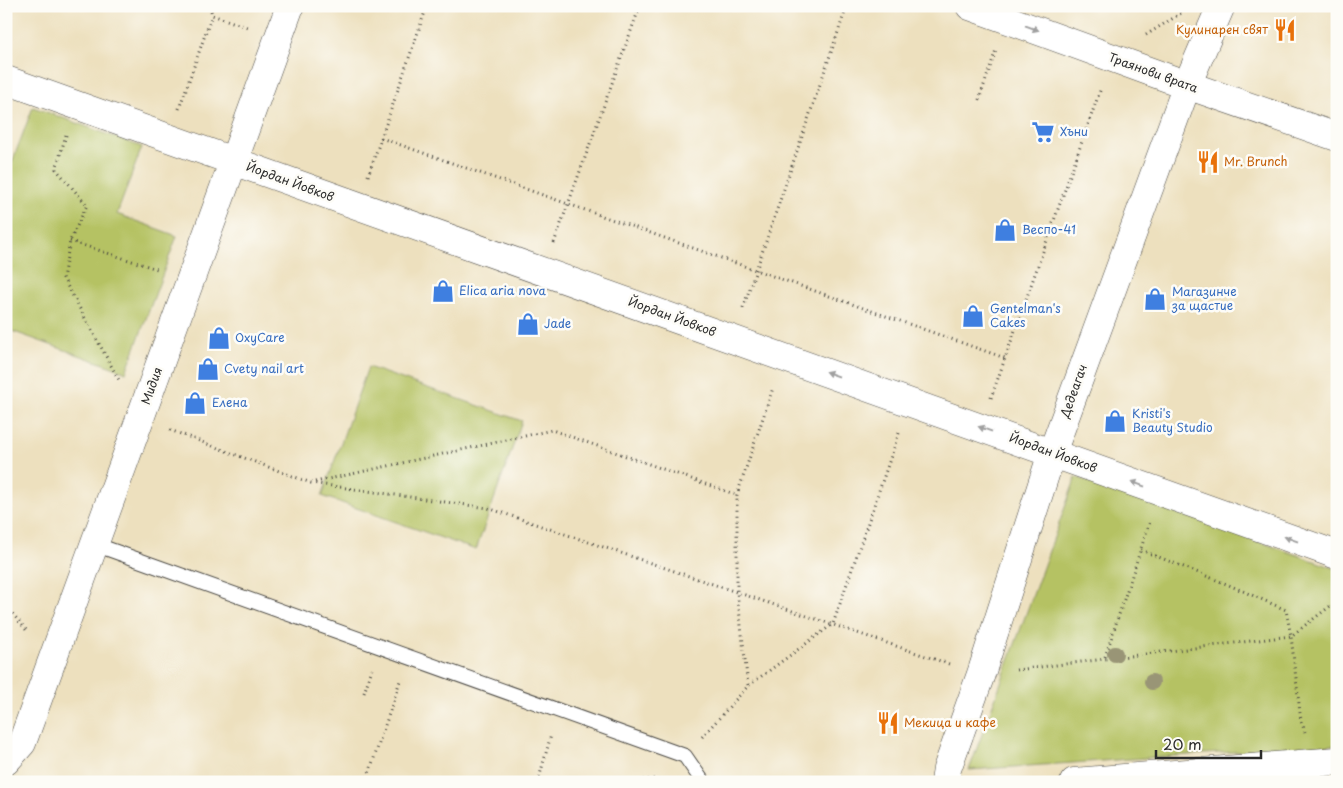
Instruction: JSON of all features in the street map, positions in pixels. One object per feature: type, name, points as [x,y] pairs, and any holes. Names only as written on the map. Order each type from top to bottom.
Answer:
[{"type":"street","name":"Мидия","points":[[6,761],[22,743],[290,6]]},
{"type":"street","name":"Траянови врата","points":[[970,6],[1337,137]]},
{"type":"street","name":"Дедеагач","points":[[945,782],[947,769],[981,674],[1052,453],[1187,85],[1221,6]]},
{"type":"street","name":"Йордан Йовков","points":[[6,80],[1337,555]]},
{"type":"street","points":[[1074,782],[1323,769]]},
{"type":"lane","points":[[94,544],[686,756],[703,782]]},
{"type":"path","points":[[183,96],[212,15],[210,6]]},
{"type":"path","points":[[358,206],[427,6]]},
{"type":"path","points":[[544,272],[640,6]]},
{"type":"path","points":[[733,339],[848,6]]},
{"type":"path","points":[[990,402],[1112,57],[1183,11]]},
{"type":"path","points":[[212,15],[279,38]]},
{"type":"path","points":[[979,100],[1008,19]]},
{"type":"path","points":[[76,105],[56,169],[87,204],[70,241],[63,278],[140,419],[311,483],[488,508],[981,674],[1105,657],[1291,636],[1337,601]]},
{"type":"path","points":[[381,138],[1005,358]]},
{"type":"path","points":[[70,241],[190,280]]},
{"type":"path","points":[[748,686],[737,592],[737,495],[784,357]]},
{"type":"path","points":[[655,779],[686,756],[748,686],[833,624],[910,402]]},
{"type":"path","points":[[311,483],[552,430],[737,495]]},
{"type":"path","points":[[1105,657],[1159,492]]},
{"type":"path","points":[[1141,550],[1286,610],[1301,721],[1323,769]]},
{"type":"path","points":[[366,782],[408,657]]},
{"type":"path","points":[[538,782],[558,711]]},
{"type":"path","points":[[622,782],[655,779],[662,782]]},
{"type":"green space","points":[[33,107],[142,147],[117,214],[177,236],[126,372],[6,329],[6,178]]},
{"type":"green space","points":[[368,367],[522,421],[476,550],[322,496]]},
{"type":"green space","points":[[1076,477],[1337,569],[1337,745],[969,770]]},
{"type":"place","name":"Кулинарен свят","points":[[1285,30]]},
{"type":"place","name":"Хъни","points":[[1043,132]]},
{"type":"place","name":"Mr. Brunch","points":[[1208,162]]},
{"type":"place","name":"Веспо-41","points":[[1005,230]]},
{"type":"place","name":"Elica aria nova","points":[[443,291]]},
{"type":"place","name":"Магазинче за щастие","points":[[1155,299]]},
{"type":"place","name":"Gentelman's Cakes","points":[[973,316]]},
{"type":"place","name":"Jade","points":[[528,324]]},
{"type":"place","name":"OxyCare","points":[[219,338]]},
{"type":"place","name":"Cvety nail art","points":[[208,369]]},
{"type":"place","name":"Елена","points":[[195,403]]},
{"type":"place","name":"Kristi's Beauty Studio","points":[[1115,421]]},
{"type":"place","name":"Мекица и кафе","points":[[888,723]]}]
